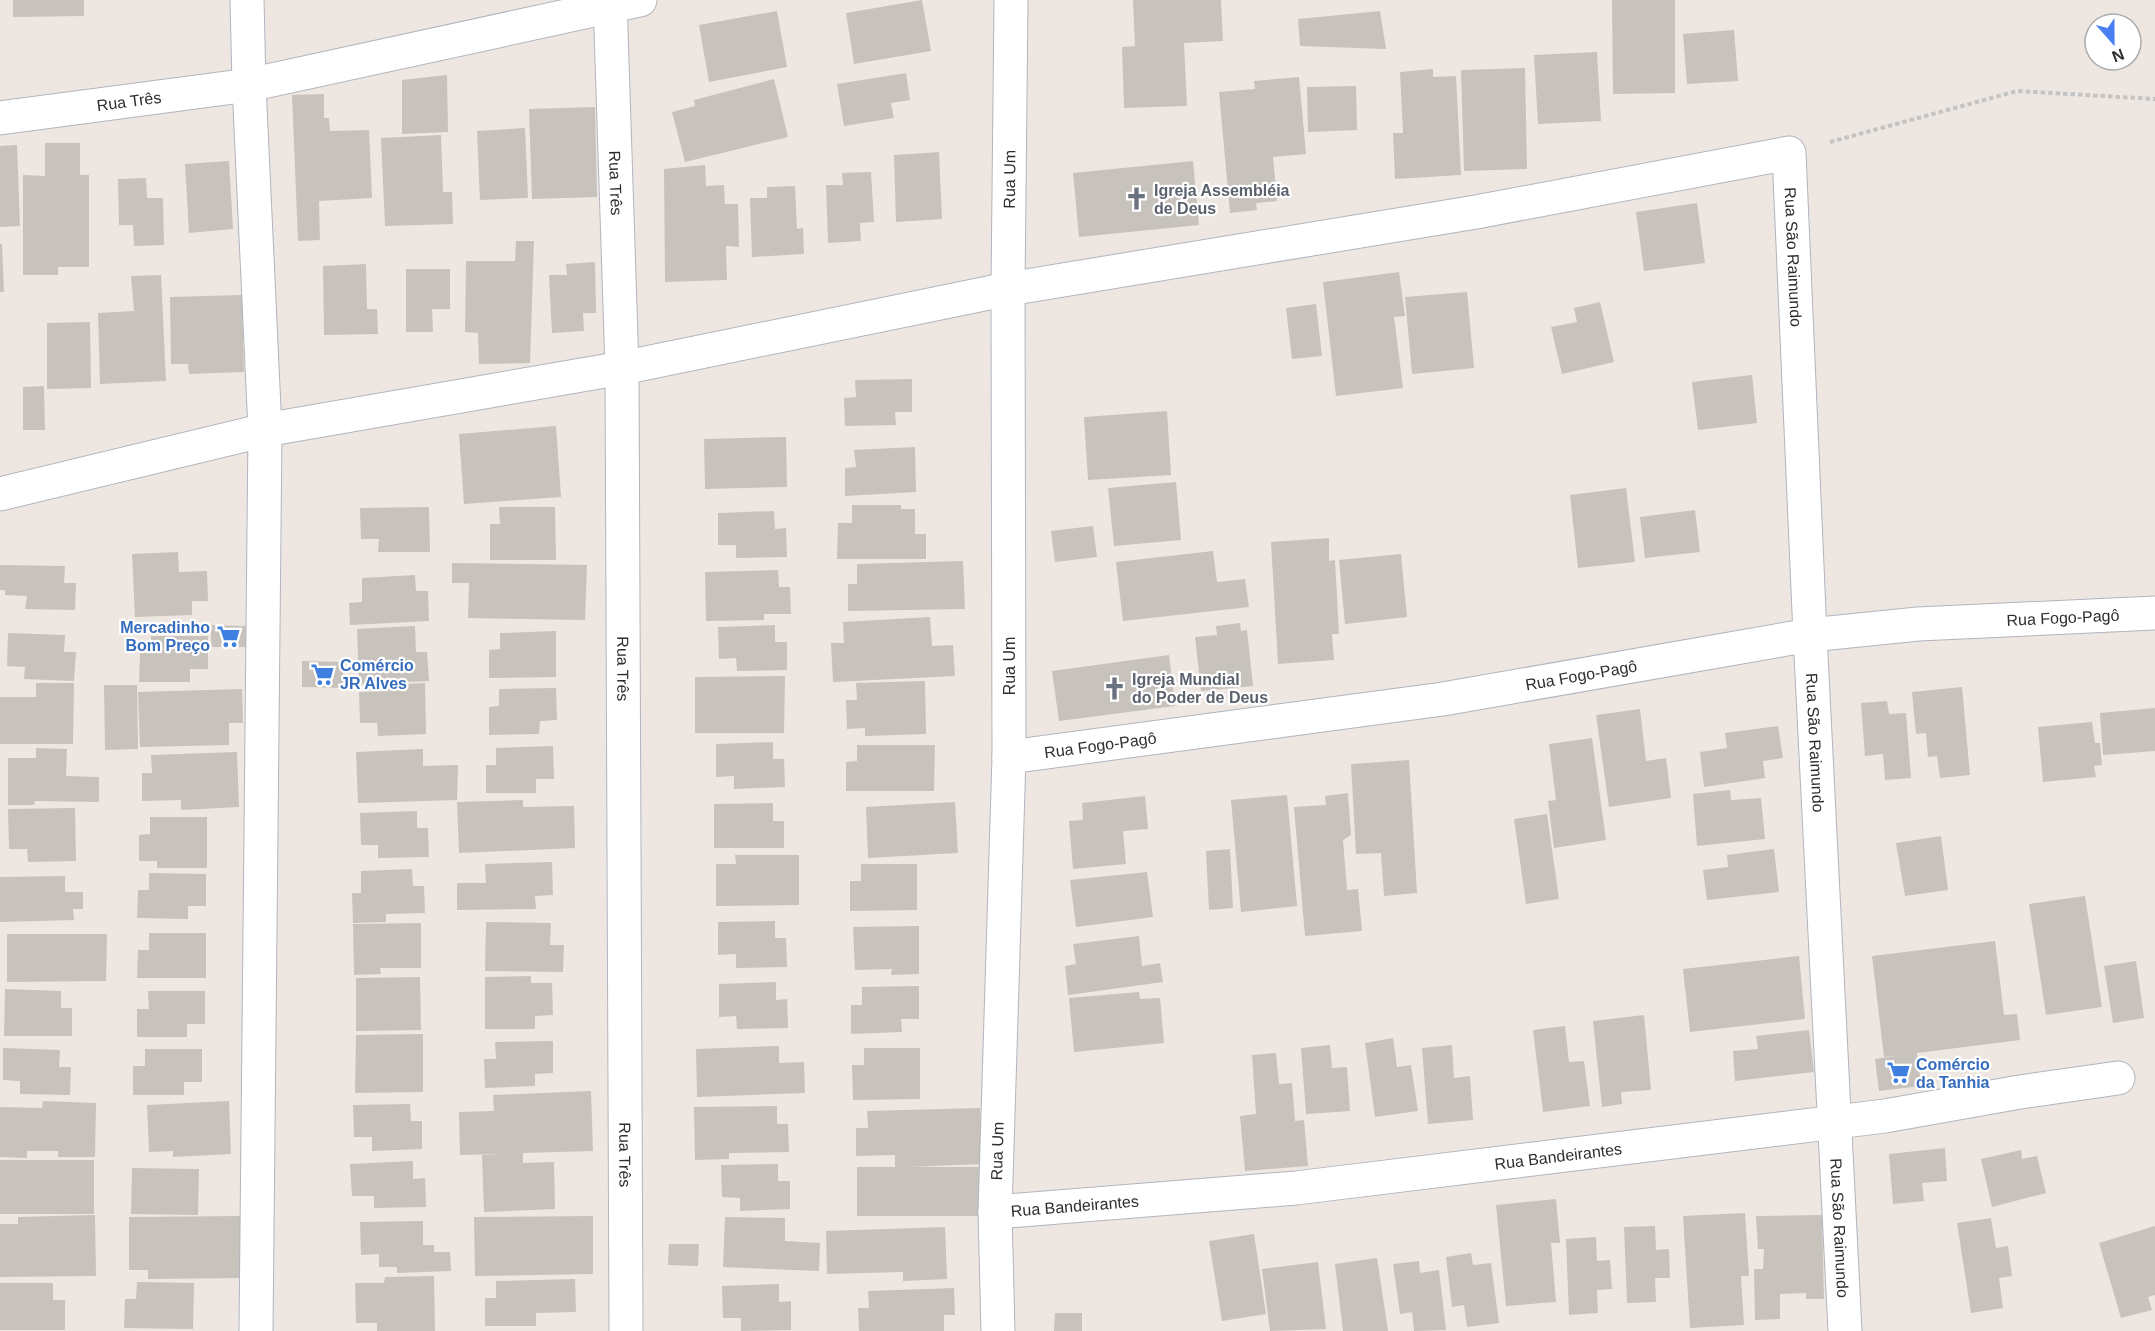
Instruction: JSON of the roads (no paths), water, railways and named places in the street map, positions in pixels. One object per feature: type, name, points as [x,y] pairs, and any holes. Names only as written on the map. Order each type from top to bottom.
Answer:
[{"type":"street","points":[[247,0],[265,430],[256,1331]]},
{"type":"street","name":"Rua Um","points":[[998,1331],[996,1212],[1009,757],[1008,289],[1011,0]]},
{"type":"street","name":"Rua Três","points":[[0,118],[249,85],[620,2],[626,1331]]},
{"type":"street","name":"Rua São Raimundo","points":[[1008,289],[1476,212],[1789,153],[1833,1121],[1845,1331]]},
{"type":"street","points":[[0,494],[265,430],[622,368],[1008,289]]},
{"type":"street","name":"Rua Fogo-Pagô","points":[[1009,757],[1443,699],[1810,635],[1918,624],[2155,613]]},
{"type":"street","name":"Rua Bandeirantes","points":[[996,1212],[1296,1188],[1885,1116],[2118,1078]]},
{"type":"place","name":"Igreja Assembléia de Deus","points":[[1136,199]]},
{"type":"place","name":"Mercadinho Bom Preço","points":[[228,636]]},
{"type":"place","name":"Comércio JR Alves","points":[[322,674]]},
{"type":"place","name":"Igreja Mundial do Poder de Deus","points":[[1114,688]]},
{"type":"place","name":"Comércio da Tanhia","points":[[1898,1073]]}]
